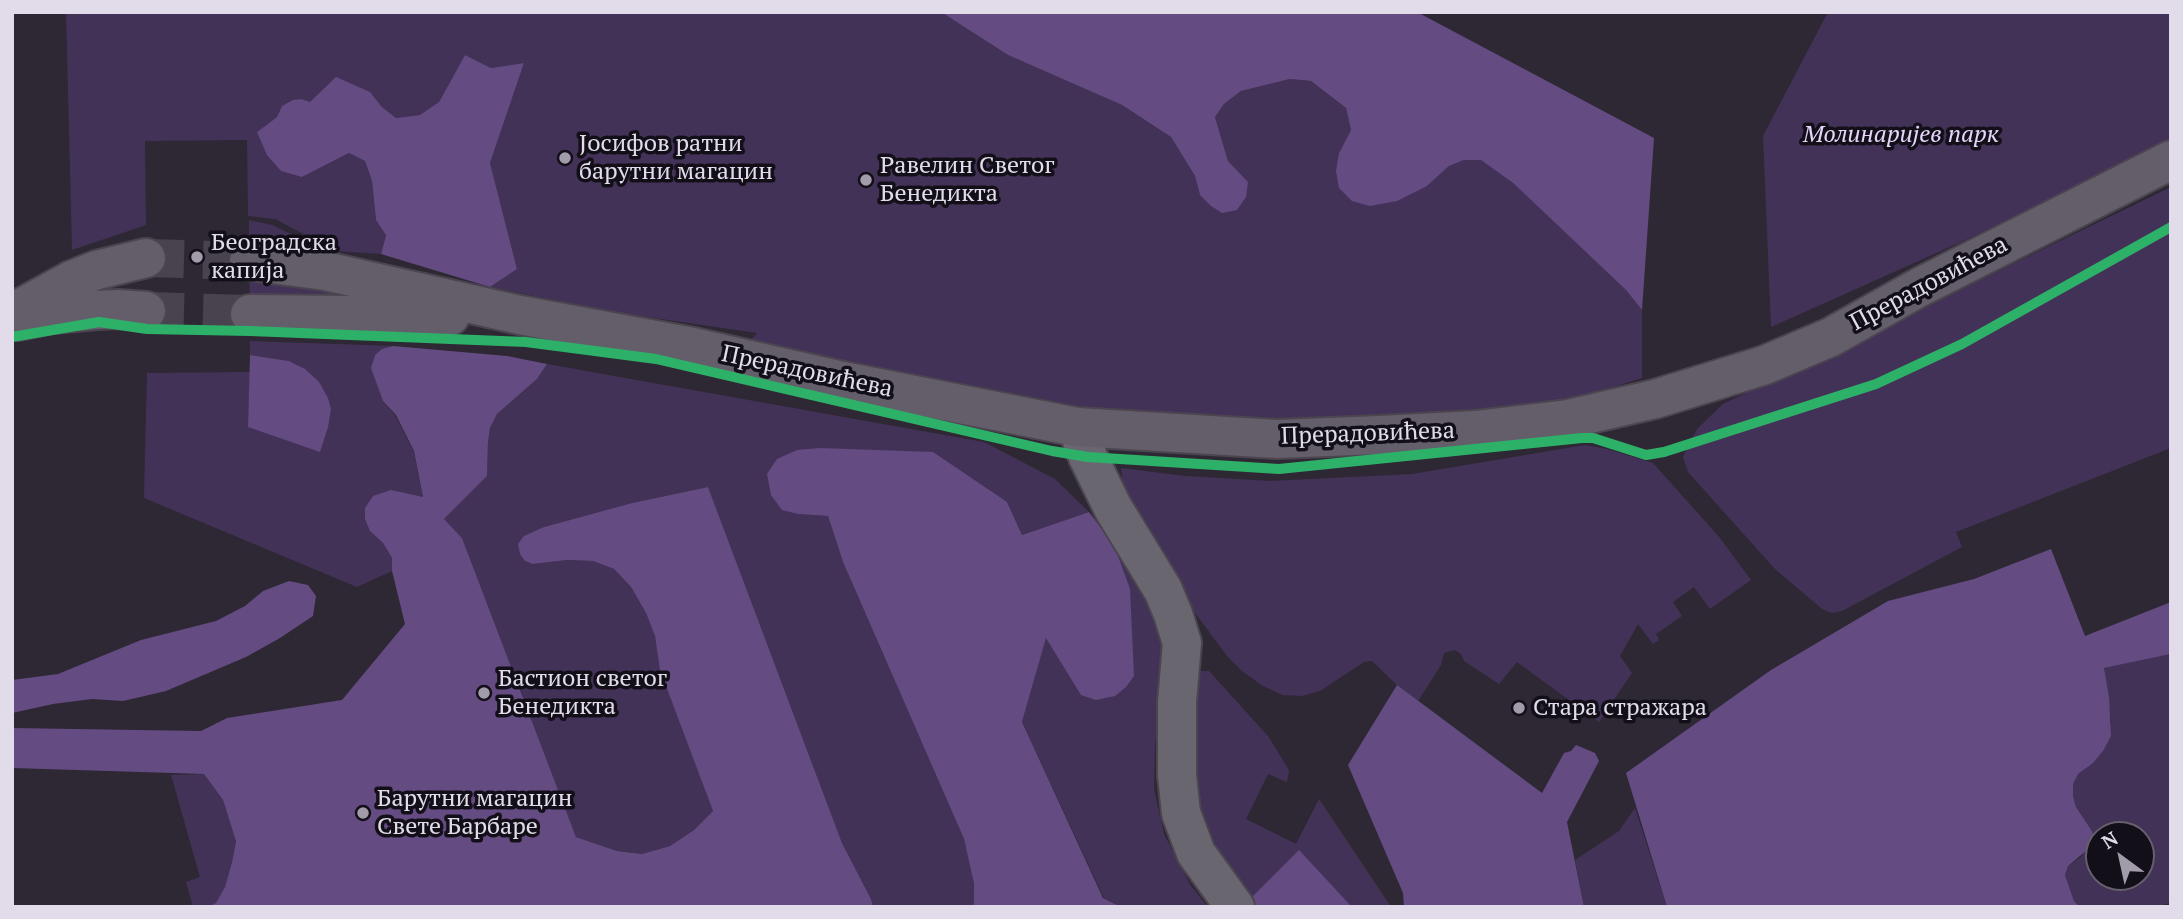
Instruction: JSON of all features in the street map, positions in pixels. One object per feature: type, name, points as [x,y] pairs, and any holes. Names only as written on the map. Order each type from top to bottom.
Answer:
[{"type":"main road","name":"Прерадовићева","points":[[249,261],[325,271],[520,315],[693,347],[843,381],[1077,427],[1277,439],[1380,435],[1475,430],[1568,419],[1655,399],[1765,365],[1831,337],[1920,286],[2171,160]]},
{"type":"main road","points":[[12,313],[72,280],[97,270],[146,258]]},
{"type":"main road","points":[[12,322],[52,314],[97,310],[146,311]]},
{"type":"main road","name":"Прерадовићева","points":[[250,314],[520,315]]},
{"type":"street","points":[[1077,427],[1088,457],[1113,508],[1163,590],[1173,614],[1182,643],[1177,702],[1177,775],[1181,813],[1196,853],[1236,907]]},
{"type":"green space","points":[[66,12],[941,12],[1008,55],[1122,105],[1171,137],[1195,176],[1200,195],[1248,182],[1228,161],[1215,117],[1224,104],[1241,91],[1290,79],[1311,81],[1346,108],[1351,130],[1339,153],[1427,186],[1449,166],[1464,160],[1481,160],[1513,183],[1626,290],[1642,310],[1642,378],[1563,403],[1477,417],[1275,424],[1083,410],[745,347],[757,333],[613,312],[490,287],[517,269],[490,163],[524,63],[491,68],[465,55],[439,102],[420,115],[396,118],[382,107],[370,92],[310,102],[301,99],[282,106],[277,117],[257,132],[302,177],[349,153],[365,161],[372,181],[376,220],[386,234],[381,254],[336,251],[275,219],[248,216],[247,140],[145,141],[146,225],[72,250]]},
{"type":"green space","name":"Молинаријев парк","points":[[1828,12],[2171,12],[2171,141],[1961,242],[1771,327],[1763,136]]},
{"type":"green space","points":[[2171,187],[2171,448],[1956,532],[1962,547],[1842,611],[1832,613],[1822,609],[1775,569],[1688,472],[1683,457],[1688,445],[1698,428],[1723,404]]},
{"type":"green space","points":[[249,220],[272,225],[329,252],[249,256]]},
{"type":"green space","points":[[249,272],[379,296],[250,306]]},
{"type":"green space","points":[[250,341],[393,346],[382,349],[383,401],[395,415],[414,452],[423,498],[370,531],[383,543],[392,558],[392,571],[357,587],[144,498],[147,373],[250,372],[248,427],[305,369],[289,361],[250,355]]},
{"type":"green space","points":[[547,364],[984,442],[1055,479],[1089,512],[1022,535],[1007,502],[798,514],[828,516],[843,562],[964,839],[974,884],[974,907],[873,907],[842,843],[708,487],[632,503],[544,527],[533,564],[567,560],[593,561],[614,569],[631,587],[655,636],[661,670],[713,811],[694,830],[670,846],[642,854],[617,851],[576,837],[462,538],[444,519],[487,476],[490,428],[497,414],[537,379]]},
{"type":"green space","points":[[1585,445],[1653,463],[1720,538],[1751,580],[1710,609],[1694,587],[1673,602],[1682,616],[1656,634],[1659,640],[1653,644],[1638,624],[1620,656],[1632,673],[1599,722],[1517,662],[1499,684],[1464,661],[1461,654],[1455,650],[1444,653],[1441,665],[1418,701],[1372,661],[1364,662],[1320,691],[1302,696],[1283,695],[1263,686],[1227,656],[1181,594],[1124,494],[1121,468],[1185,476],[1270,481],[1412,474]]},
{"type":"green space","points":[[1114,545],[1141,583],[1159,631],[1163,656],[1154,789],[1164,834],[1191,886],[1208,907],[1121,907],[1104,898],[1022,722],[1046,637]]},
{"type":"green space","points":[[2171,654],[2171,902],[2159,907],[2080,907],[2074,901],[2065,875],[2068,866],[2082,856],[2085,848],[2085,891],[2155,891],[2155,821],[2085,821],[2076,807],[2073,796],[2073,783],[2078,774],[2092,764],[2111,722],[2104,668]]},
{"type":"green space","points":[[1209,671],[1268,736],[1289,770],[1287,782],[1268,774],[1246,819],[1296,844],[1319,799],[1391,907],[1352,907],[1299,851],[1248,901],[1195,827],[1194,674]]},
{"type":"green space","points":[[204,774],[223,800],[236,840],[225,887],[216,904],[190,907],[192,903],[186,882],[200,877],[171,775]]},
{"type":"green space","points":[[1635,808],[1667,907],[1584,907],[1575,860],[1619,831]]},
{"type":"shaded area","points":[[941,12],[1417,12],[1654,138],[1642,310],[1626,290],[1513,183],[1481,160],[1464,160],[1449,166],[1427,186],[1397,201],[1370,206],[1352,201],[1339,188],[1336,171],[1339,153],[1351,130],[1346,108],[1311,81],[1290,79],[1241,91],[1224,104],[1215,117],[1228,161],[1248,182],[1246,197],[1237,210],[1222,213],[1200,195],[1195,176],[1171,137],[1122,105],[1008,55]]},
{"type":"shaded area","points":[[465,55],[491,68],[524,63],[490,163],[517,269],[490,287],[381,254],[386,235],[376,220],[372,181],[365,161],[349,153],[302,177],[281,171],[267,155],[257,132],[277,117],[282,106],[293,100],[310,102],[336,77],[370,92],[382,107],[396,118],[420,115],[439,102]]},
{"type":"shaded area","points":[[393,346],[507,356],[547,364],[537,379],[497,414],[490,428],[487,476],[444,519],[462,538],[576,837],[617,851],[642,854],[670,846],[694,830],[713,811],[660,670],[655,636],[631,587],[614,569],[593,561],[567,560],[533,564],[525,561],[518,544],[524,536],[544,527],[632,503],[708,487],[842,843],[873,907],[208,907],[216,903],[225,887],[236,841],[223,800],[204,774],[12,768],[12,728],[201,731],[227,718],[342,700],[405,624],[392,571],[392,558],[383,543],[370,531],[365,519],[365,508],[373,496],[391,490],[423,497],[414,451],[396,415],[383,401],[371,368],[375,355],[382,349]]},
{"type":"shaded area","points":[[250,355],[289,361],[305,369],[319,382],[331,409],[320,452],[248,427]]},
{"type":"shaded area","points":[[820,448],[933,452],[1007,502],[1022,535],[1089,512],[1114,545],[1130,589],[1134,676],[1115,696],[1096,700],[1081,695],[1046,638],[1022,722],[1103,898],[1121,907],[974,907],[974,884],[964,839],[843,562],[828,516],[782,510],[771,495],[767,474],[777,459],[797,450]]},
{"type":"shaded area","points":[[2051,549],[2085,636],[2171,602],[2171,654],[2104,668],[2111,736],[2103,751],[2092,764],[2078,774],[2073,784],[2076,807],[2085,821],[2085,852],[2068,866],[2065,875],[2074,901],[2080,907],[1667,907],[1626,773],[1771,670],[1888,601],[1974,579]]},
{"type":"shaded area","points":[[289,581],[308,585],[316,596],[313,616],[246,657],[166,691],[123,701],[92,699],[12,713],[12,680],[58,674],[141,640],[216,621],[245,606],[263,591]]},
{"type":"shaded area","points":[[1397,685],[1542,793],[1564,753],[1571,751],[1576,745],[1595,753],[1599,761],[1567,822],[1584,907],[1404,907],[1403,893],[1348,765]]},
{"type":"shaded area","points":[[1299,850],[1352,907],[1253,907],[1248,901]]},
{"type":"tunnel","points":[[146,258],[249,261]]},
{"type":"tunnel","points":[[146,311],[250,314]]},
{"type":"cycle path","points":[[12,337],[99,322],[147,329],[526,342],[656,359],[1052,451],[1088,457],[1279,469],[1582,438],[1593,438],[1646,455],[1664,452],[1876,384],[1962,344],[2171,227]]},
{"type":"place","name":"Јосифов ратни барутни магацин","points":[[565,158]]},
{"type":"place","name":"Равелин Светог Бенедикта","points":[[866,180]]},
{"type":"place","name":"Београдска капија","points":[[197,257]]},
{"type":"place","name":"Бастион светог Бенедикта","points":[[484,693]]},
{"type":"place","name":"Стара стражара","points":[[1519,708]]},
{"type":"place","name":"Барутни магацин Свете Барбаре","points":[[363,813]]}]
